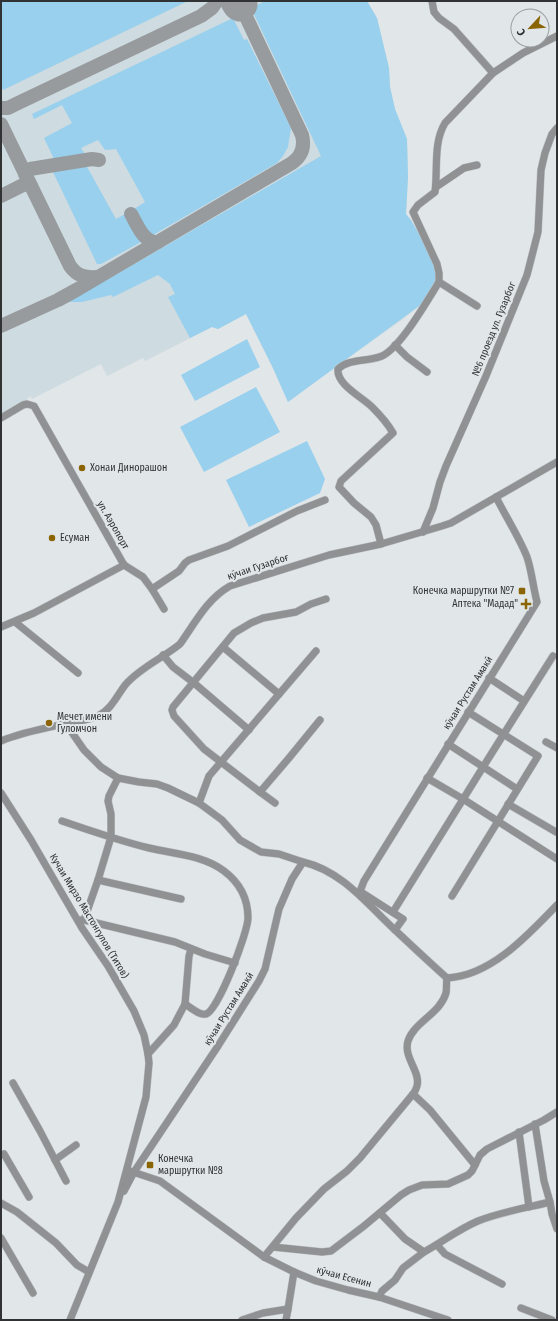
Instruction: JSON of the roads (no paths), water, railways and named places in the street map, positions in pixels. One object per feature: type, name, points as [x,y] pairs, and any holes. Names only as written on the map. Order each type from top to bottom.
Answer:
[{"type":"street","points":[[432,1],[434,12],[439,18],[454,29],[493,73]]},
{"type":"street","points":[[381,544],[376,525],[371,517],[354,503],[339,487],[341,481],[393,433],[372,407],[343,382],[337,373],[338,369],[345,364],[382,356],[395,345],[403,337],[439,282],[437,264],[413,212],[418,205],[435,192],[438,144],[442,127],[493,73],[523,53],[557,36]]},
{"type":"street","name":"№6 проезд ул. Гузарбог","points":[[423,532],[433,508],[446,466],[486,376],[527,275],[538,232],[541,170],[552,134],[557,128]]},
{"type":"street","points":[[436,187],[464,168],[477,165]]},
{"type":"street","points":[[439,282],[477,306]]},
{"type":"street","points":[[395,345],[407,357],[427,372]]},
{"type":"street","name":"ул. Аэропорт","points":[[1,418],[23,405],[31,404],[36,409],[124,565],[34,613],[1,627]]},
{"type":"street","name":"кӯчаи Гузарбоғ","points":[[1,742],[33,731],[93,718],[105,711],[111,706],[127,683],[147,666],[180,644],[208,603],[216,595],[230,586],[329,555],[381,544],[451,523],[557,462]]},
{"type":"street","name":"кӯчаи Рустам Амакӣ","points":[[359,892],[448,744],[519,633],[537,602],[533,588],[532,574],[526,557],[496,497]]},
{"type":"street","points":[[152,589],[180,571],[189,560],[228,546],[297,511],[325,500]]},
{"type":"street","points":[[124,565],[142,577],[152,589],[164,609]]},
{"type":"street","points":[[275,803],[204,749],[172,713],[173,707],[234,633],[251,622],[263,618],[296,612],[311,604],[326,599]]},
{"type":"street","points":[[15,622],[78,673]]},
{"type":"street","points":[[223,647],[279,694]]},
{"type":"street","points":[[199,803],[209,776],[316,652]]},
{"type":"street","points":[[163,655],[173,667],[249,730]]},
{"type":"street","points":[[393,912],[462,799],[484,768],[553,656]]},
{"type":"street","points":[[489,678],[524,701]]},
{"type":"street","points":[[452,896],[538,756],[468,712]]},
{"type":"street","points":[[260,792],[320,720]]},
{"type":"street","points":[[66,724],[84,750],[101,767],[118,778],[157,784],[174,790],[199,803],[222,820],[240,840],[261,852],[279,854],[325,870],[403,919],[395,930]]},
{"type":"street","points":[[546,742],[557,748]]},
{"type":"street","points":[[448,744],[517,789]]},
{"type":"street","points":[[118,778],[108,801],[112,814],[112,837],[98,880],[81,920],[175,942],[235,963]]},
{"type":"street","points":[[428,778],[557,859]]},
{"type":"street","name":"Кучаи Мирзо Мастонгулов (Титов)","points":[[1,793],[81,920],[139,1021],[148,1054],[149,1063],[146,1097],[130,1171],[70,1320]]},
{"type":"street","points":[[508,804],[556,832]]},
{"type":"street","points":[[62,821],[149,848],[192,857],[217,867],[234,880],[243,891],[247,904],[248,919],[244,937],[235,963],[219,998],[211,1012],[207,1014],[201,1014],[185,1004]]},
{"type":"street","name":"кӯчаи Рустам Амакӣ","points":[[130,1171],[149,1149],[218,1046],[259,981],[265,969],[279,909],[292,879],[303,862]]},
{"type":"street","points":[[98,880],[181,899]]},
{"type":"street","points":[[359,892],[395,930],[447,978],[463,976],[476,972],[508,952],[531,932],[557,905]]},
{"type":"street","points":[[148,1054],[174,1025],[185,1004],[188,956],[191,948]]},
{"type":"street","points":[[264,1257],[296,1218],[324,1189],[347,1171],[360,1158],[413,1094],[418,1085],[418,1076],[411,1064],[408,1051],[408,1042],[413,1034],[438,1008],[446,993],[447,978]]},
{"type":"street","points":[[13,1083],[66,1181]]},
{"type":"street","points":[[413,1094],[430,1110],[475,1165]]},
{"type":"street","points":[[273,1247],[322,1252],[331,1251],[409,1190],[422,1185],[448,1184],[468,1175],[472,1171],[480,1155],[487,1149],[557,1112]]},
{"type":"street","points":[[535,1124],[544,1181],[557,1229]]},
{"type":"street","points":[[519,1132],[529,1207]]},
{"type":"street","points":[[55,1160],[76,1145]]},
{"type":"street","points":[[4,1154],[29,1197]]},
{"type":"street","name":"кӯчаи Есенин","points":[[130,1171],[160,1181],[264,1257],[294,1272],[316,1281],[379,1297],[448,1320]]},
{"type":"street","points":[[379,1297],[382,1291],[395,1280],[403,1268],[424,1252],[460,1230],[498,1214],[550,1202]]},
{"type":"street","points":[[1,1203],[18,1212],[56,1243],[77,1265],[89,1272]]},
{"type":"street","points":[[380,1213],[405,1239],[424,1252]]},
{"type":"street","points":[[1,1238],[33,1292]]},
{"type":"street","points":[[437,1245],[445,1254],[502,1284]]},
{"type":"street","points":[[286,1320],[294,1272]]},
{"type":"street","points":[[521,1308],[552,1320]]},
{"type":"street","points":[[242,1320],[263,1313],[288,1309]]},
{"type":"place","name":"Хонаи Динорашон","points":[[82,468]]},
{"type":"place","name":"Есуман","points":[[52,538]]},
{"type":"place","name":"Конечка маршрутки №7","points":[[522,591]]},
{"type":"place","name":"Аптека \"Мадад\"","points":[[526,604]]},
{"type":"place","name":"Мечет имени Гуломчон","points":[[49,723]]},
{"type":"place","name":"Конечка маршрутки №8","points":[[150,1165]]}]
